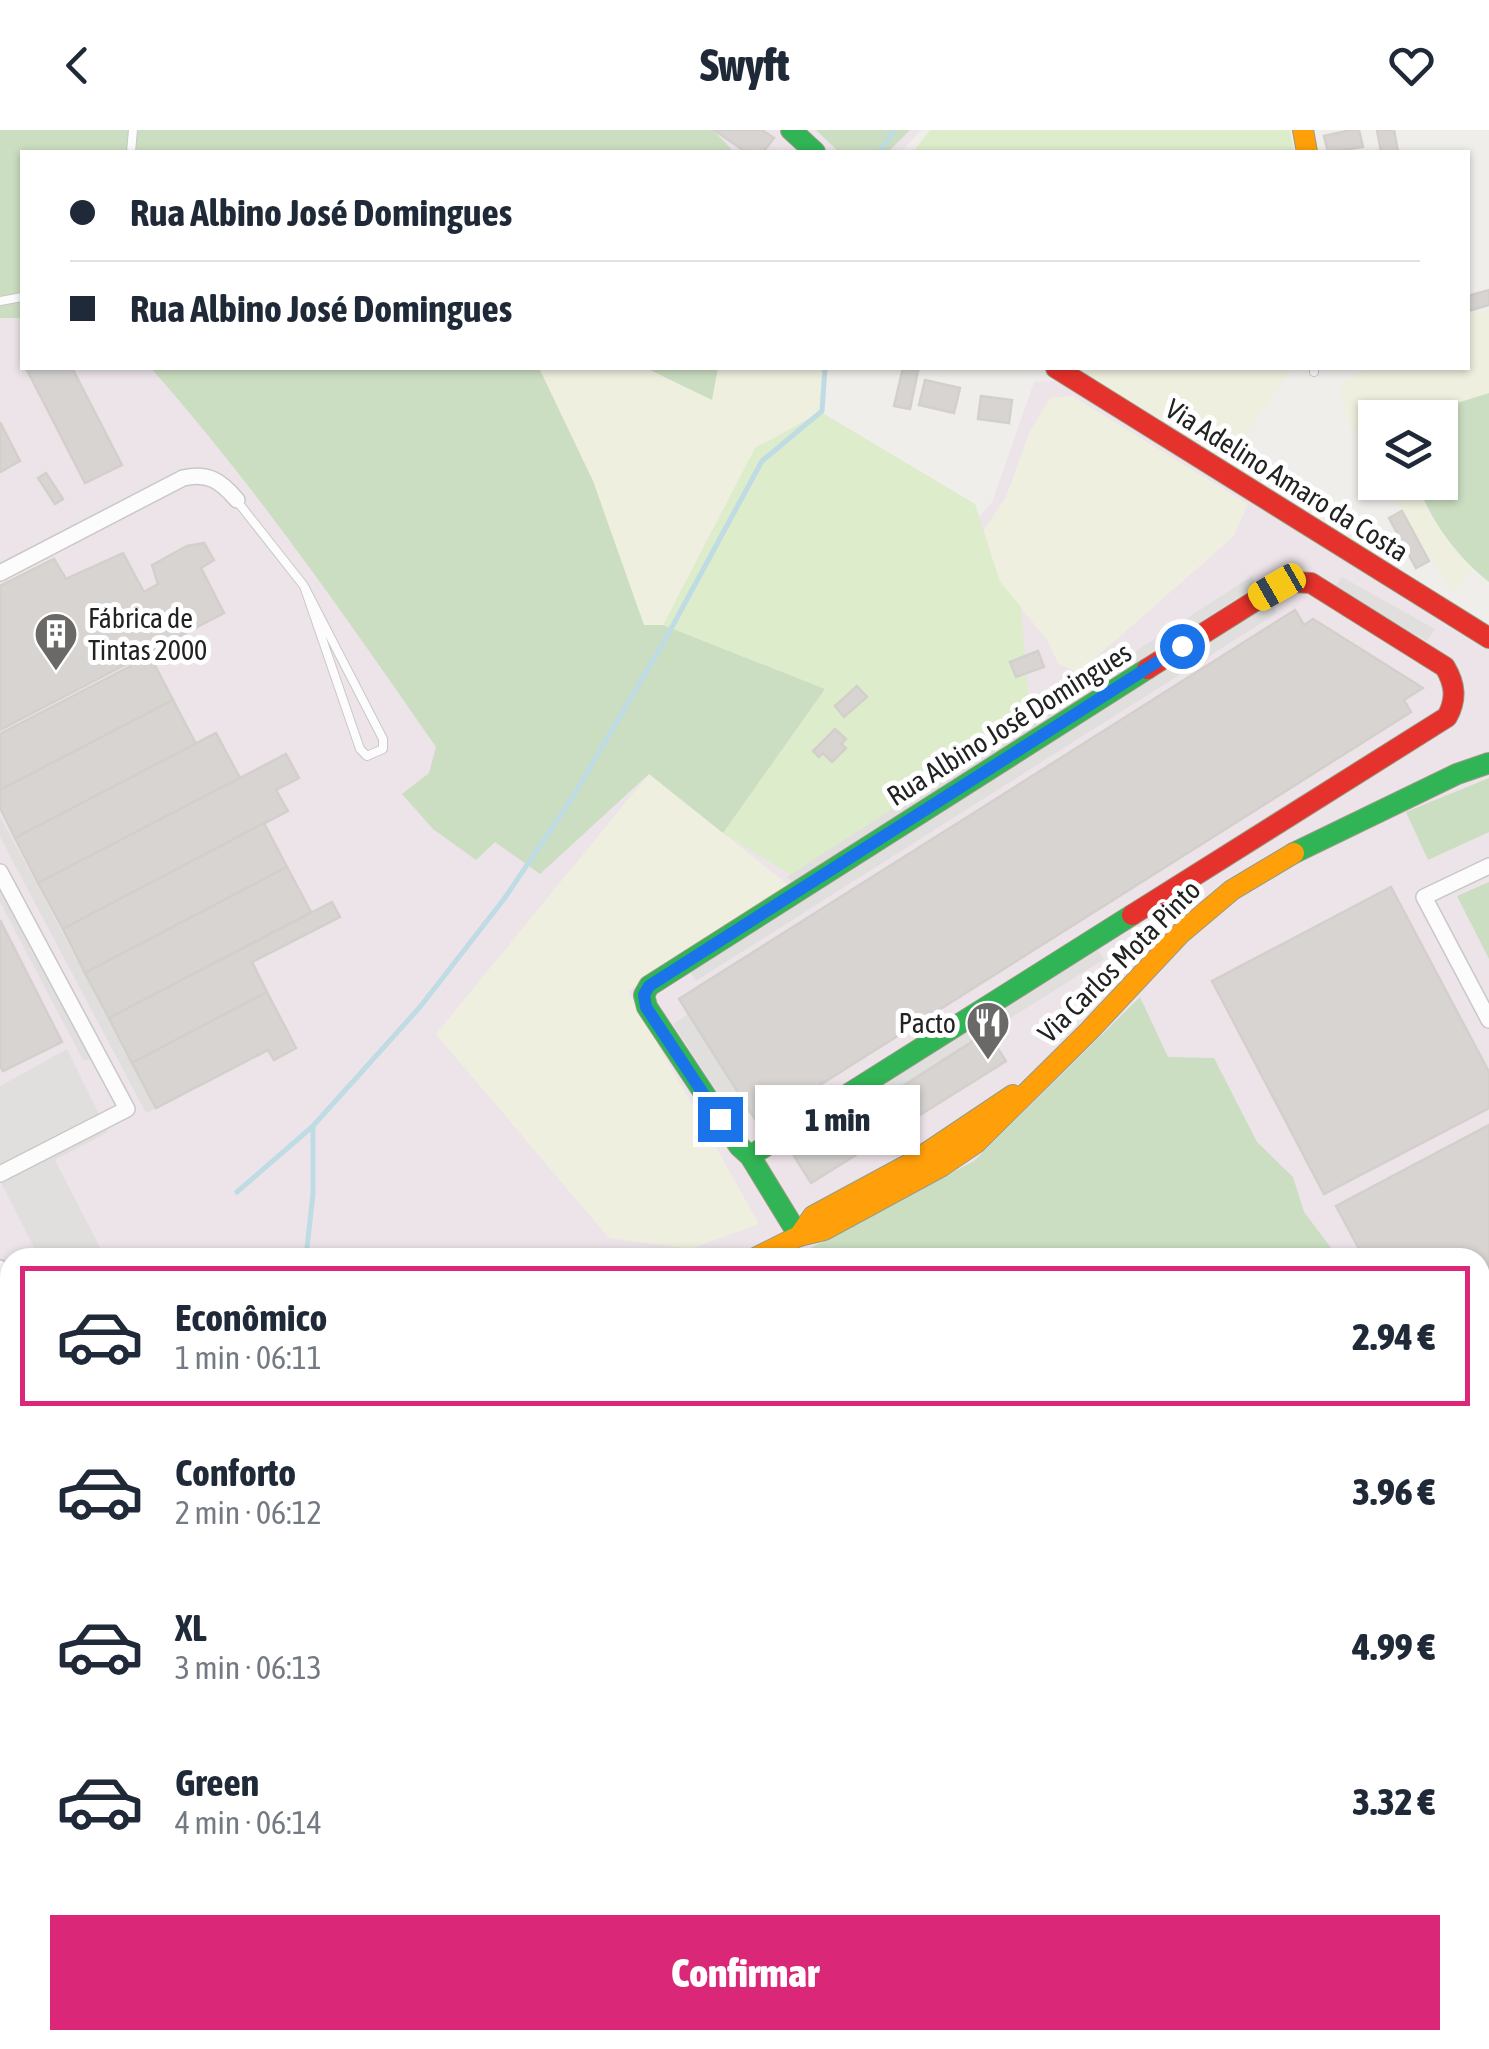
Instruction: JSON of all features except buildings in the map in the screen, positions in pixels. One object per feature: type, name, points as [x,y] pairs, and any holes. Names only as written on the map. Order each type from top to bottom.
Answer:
[{"type":"street","points":[[791,130],[813,150]]},
{"type":"street","name":"Via Adelino Amaro da Costa","points":[[1059,370],[1489,638]]},
{"type":"street","points":[[0,573],[183,478],[199,474],[213,479],[224,484],[237,500]]},
{"type":"street","name":"Rua Albino José Domingues","points":[[750,1156],[1446,717],[1455,694],[1445,667],[1311,583],[1293,582],[1277,587],[649,986],[644,995],[646,1007],[739,1146],[750,1156],[799,1236]]},
{"type":"street","name":"Via Carlos Mota Pinto","points":[[1457,774],[1489,748]]},
{"type":"street","name":"Via Carlos Mota Pinto","points":[[775,1248],[799,1236],[813,1216],[913,1162],[1036,1081],[1181,933],[1232,890],[1296,852],[1457,774],[1489,763]]},
{"type":"street","points":[[1489,866],[1424,897],[1489,1020]]},
{"type":"street","points":[[0,872],[126,1109],[0,1174]]},
{"type":"lane","points":[[237,500],[304,586],[383,740],[382,749],[376,754],[367,756],[360,749],[304,586]]},
{"type":"shaded area","points":[[0,130],[921,130],[903,150],[20,150],[20,370],[781,370],[644,625],[787,634],[897,609],[992,502],[1034,382],[1084,378],[1489,639],[1489,1248],[0,1248]]},
{"type":"shaded area","points":[[1252,576],[1256,586],[794,884],[787,877]]},
{"type":"shaded area","points":[[1342,577],[1435,629],[1427,641],[1334,588]]},
{"type":"shaded area","points":[[1271,602],[1277,613],[696,981],[690,972]]},
{"type":"shaded area","points":[[0,816],[156,1108],[146,1113],[0,837]]},
{"type":"shaded area","points":[[0,882],[94,1060],[83,1060],[0,902]]},
{"type":"shaded area","points":[[1098,950],[1104,959],[809,1146],[802,1136]]},
{"type":"shaded area","points":[[688,1014],[750,1113],[737,1122],[673,1024]]},
{"type":"shaded area","points":[[67,1049],[108,1132],[55,1160],[100,1248],[34,1248],[0,1181],[0,1086]]},
{"type":"green space","points":[[0,130],[713,130],[732,150],[20,150],[20,318],[0,318]]},
{"type":"green space","points":[[816,130],[910,130],[890,150],[837,150]]},
{"type":"green space","points":[[930,130],[1290,130],[1294,150],[915,150]]},
{"type":"green space","points":[[1489,310],[1489,393],[1458,403],[1358,400],[1358,437],[1344,414],[1340,386],[1363,370],[1470,370],[1470,313]]},
{"type":"green space","points":[[153,370],[540,370],[593,481],[644,625],[663,625],[825,689],[723,833],[649,774],[540,874],[495,842],[476,860],[433,829],[402,794],[429,773],[436,747],[334,601]]},
{"type":"green space","points":[[540,370],[650,370],[711,399],[718,370],[828,372],[821,412],[755,448],[663,625],[644,626],[593,481]]},
{"type":"green space","points":[[650,370],[718,370],[712,400]]},
{"type":"green space","points":[[1088,370],[1291,370],[1231,456],[1084,378]]},
{"type":"green space","points":[[1489,393],[1489,582],[1446,537],[1424,500],[1458,500],[1458,403]]},
{"type":"green space","points":[[1072,396],[1248,504],[1233,537],[1078,673],[1058,663],[1047,640],[1000,582],[983,531],[1006,497],[1030,431],[1050,398]]},
{"type":"green space","points":[[821,412],[975,504],[1000,582],[1021,607],[1030,715],[797,879],[723,833],[825,689],[663,625],[755,448]]},
{"type":"green space","points":[[1395,500],[1423,500],[1427,512],[1473,569],[1452,593]]},
{"type":"green space","points":[[649,774],[792,888],[628,991],[759,1224],[693,1248],[609,1238],[436,1034]]},
{"type":"green space","points":[[1489,778],[1489,832],[1428,860],[1406,812]]},
{"type":"green space","points":[[1489,882],[1489,959],[1457,896]]},
{"type":"green space","points":[[1140,997],[1168,1057],[1214,1058],[1257,1142],[1293,1177],[1304,1212],[1331,1248],[811,1248],[974,1161]]},
{"type":"waterway","points":[[881,150],[894,130]]},
{"type":"waterway","points":[[307,1248],[313,1193],[313,1126],[420,1007],[504,899],[571,800],[666,638],[762,461],[822,411],[825,370]]},
{"type":"waterway","points":[[237,1192],[313,1126]]},
{"type":"traffic: fast","points":[[791,130],[813,150]]},
{"type":"traffic: fast","points":[[799,1236],[750,1156],[739,1146],[647,1007],[644,995],[649,986],[1147,669]]},
{"type":"traffic: fast","points":[[1294,853],[1457,774],[1489,763]]},
{"type":"traffic: fast","points":[[750,1156],[1132,915]]},
{"type":"traffic: slow","points":[[1303,130],[1307,150]]},
{"type":"traffic: slow","points":[[775,1248],[824,1230],[942,1166],[976,1143],[1181,933],[1232,890],[1294,853]]},
{"type":"traffic: slow","points":[[799,1236],[813,1216],[913,1162],[1013,1095]]},
{"type":"traffic: jam","points":[[1059,370],[1489,638]]},
{"type":"traffic: jam","points":[[1132,915],[1447,717],[1453,698],[1445,667],[1311,583],[1293,582],[1277,587],[1147,669]]},
{"type":"place","name":"Fábrica de Tintas 2000","points":[[56,672]]},
{"type":"place","name":"Pacto","points":[[988,1061]]},
{"type":"route","points":[[720,1119],[646,1007],[644,995],[649,986],[1182,646]]}]
